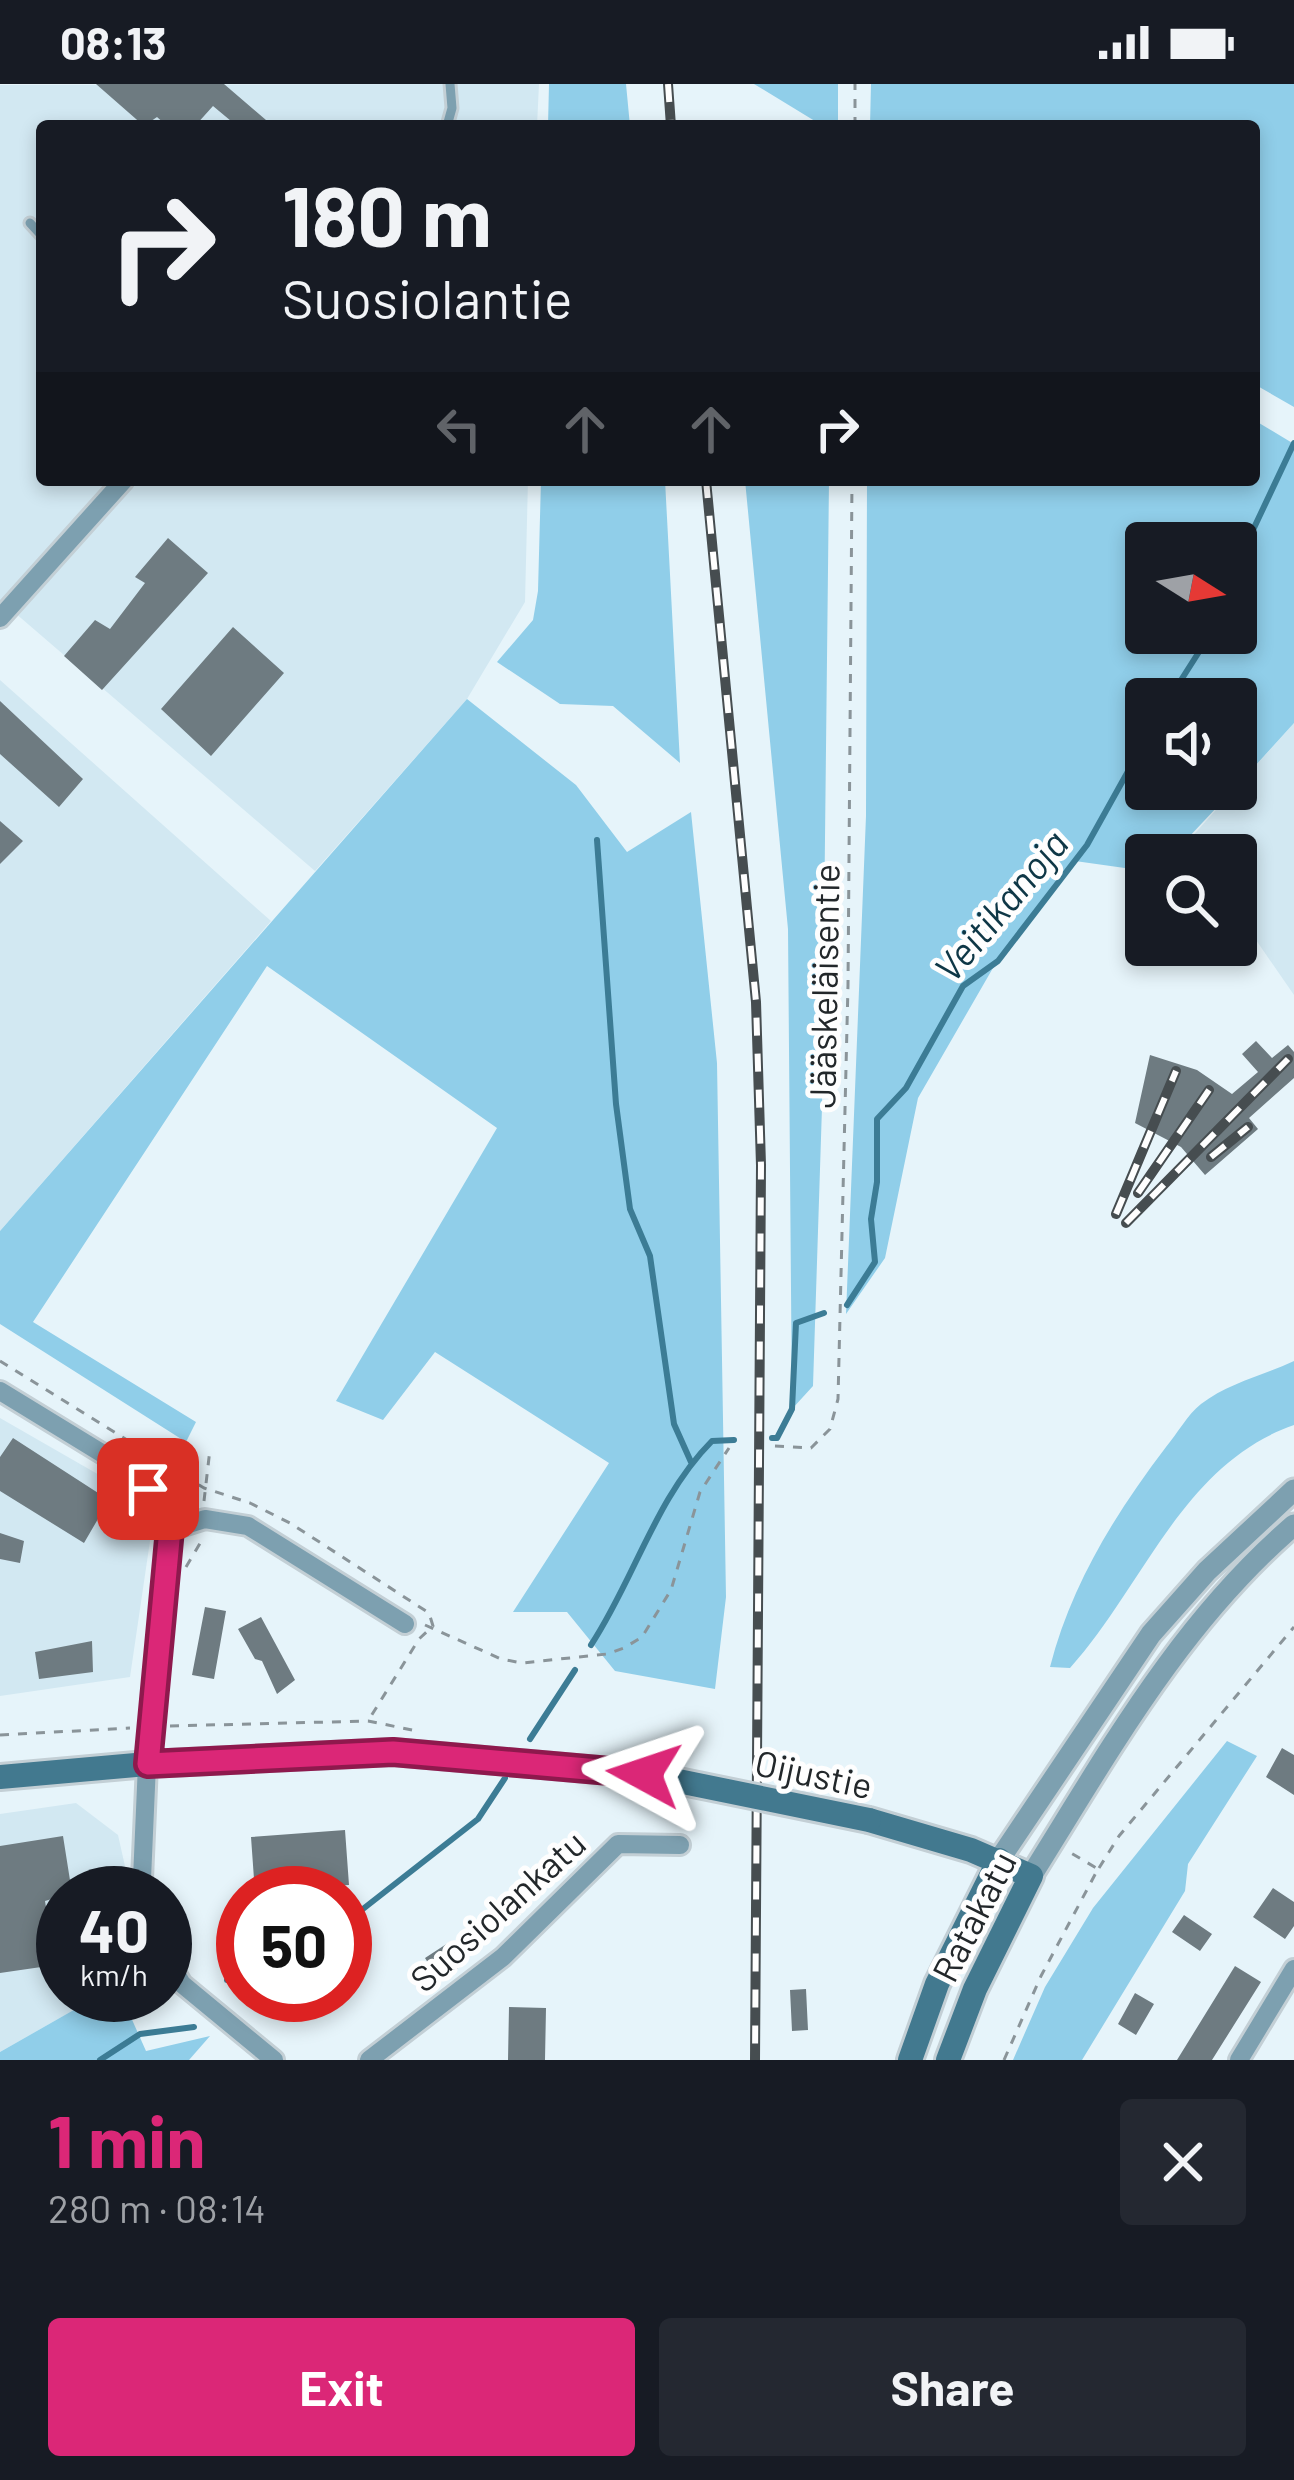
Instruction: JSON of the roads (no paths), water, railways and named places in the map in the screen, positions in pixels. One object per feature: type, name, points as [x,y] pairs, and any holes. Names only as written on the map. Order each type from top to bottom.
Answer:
[{"type":"main road","name":"Oijustie","points":[[0,1777],[393,1752],[644,1774],[869,1820],[999,1860],[1031,1876]]},
{"type":"main road","name":"Ratakatu","points":[[910,2060],[937,1984],[999,1860]]},
{"type":"main road","name":"Ratakatu","points":[[948,2060],[974,1989],[1031,1876]]},
{"type":"street","points":[[0,618],[119,486]]},
{"type":"street","points":[[0,1391],[126,1468],[148,1489],[170,1529],[143,1866]]},
{"type":"street","points":[[999,1860],[1151,1634],[1207,1571],[1294,1490]]},
{"type":"street","points":[[170,1529],[205,1519],[248,1526],[405,1624]]},
{"type":"street","name":"Ratakatu","points":[[1031,1876],[1173,1652],[1222,1593],[1294,1526]]},
{"type":"street","name":"Suosiolankatu","points":[[369,2060],[503,1957],[619,1844],[680,1845]]},
{"type":"street","points":[[1239,2060],[1294,1969]]},
{"type":"street","points":[[192,1992],[274,2060]]},
{"type":"lane","points":[[449,120],[450,84]]},
{"type":"lane","points":[[30,223],[36,230]]},
{"type":"waterway","name":"Veitikanoja","points":[[1257,522],[1294,443]]},
{"type":"waterway","name":"Veitikanoja","points":[[1182,678],[1198,654]]},
{"type":"waterway","name":"Veitikanoja","points":[[847,1305],[875,1262],[871,1219],[877,1182],[877,1119],[906,1088],[963,986],[998,961],[1087,845],[1125,777]]},
{"type":"waterway","points":[[597,840],[616,1104],[630,1209],[650,1256],[674,1424],[691,1462]]},
{"type":"waterway","name":"Veitikanoja","points":[[772,1438],[777,1438],[792,1409],[796,1323],[824,1313]]},
{"type":"waterway","name":"Veitikanoja","points":[[591,1645],[660,1513],[692,1463],[712,1441],[734,1440]]},
{"type":"waterway","name":"Veitikanoja","points":[[530,1739],[575,1670]]},
{"type":"waterway","name":"Veitikanoja","points":[[372,1902],[478,1819],[505,1778]]},
{"type":"waterway","name":"Veitikanoja","points":[[100,2060],[140,2034],[194,2027]]},
{"type":"railway","points":[[668,84],[671,120]]},
{"type":"railway","points":[[707,486],[756,1002],[761,1165],[755,2060]]},
{"type":"railway","points":[[1126,1223],[1288,1059]]},
{"type":"railway","points":[[1116,1214],[1176,1071]]},
{"type":"railway","points":[[1138,1193],[1209,1090]]},
{"type":"railway","points":[[1211,1157],[1248,1127]]}]
